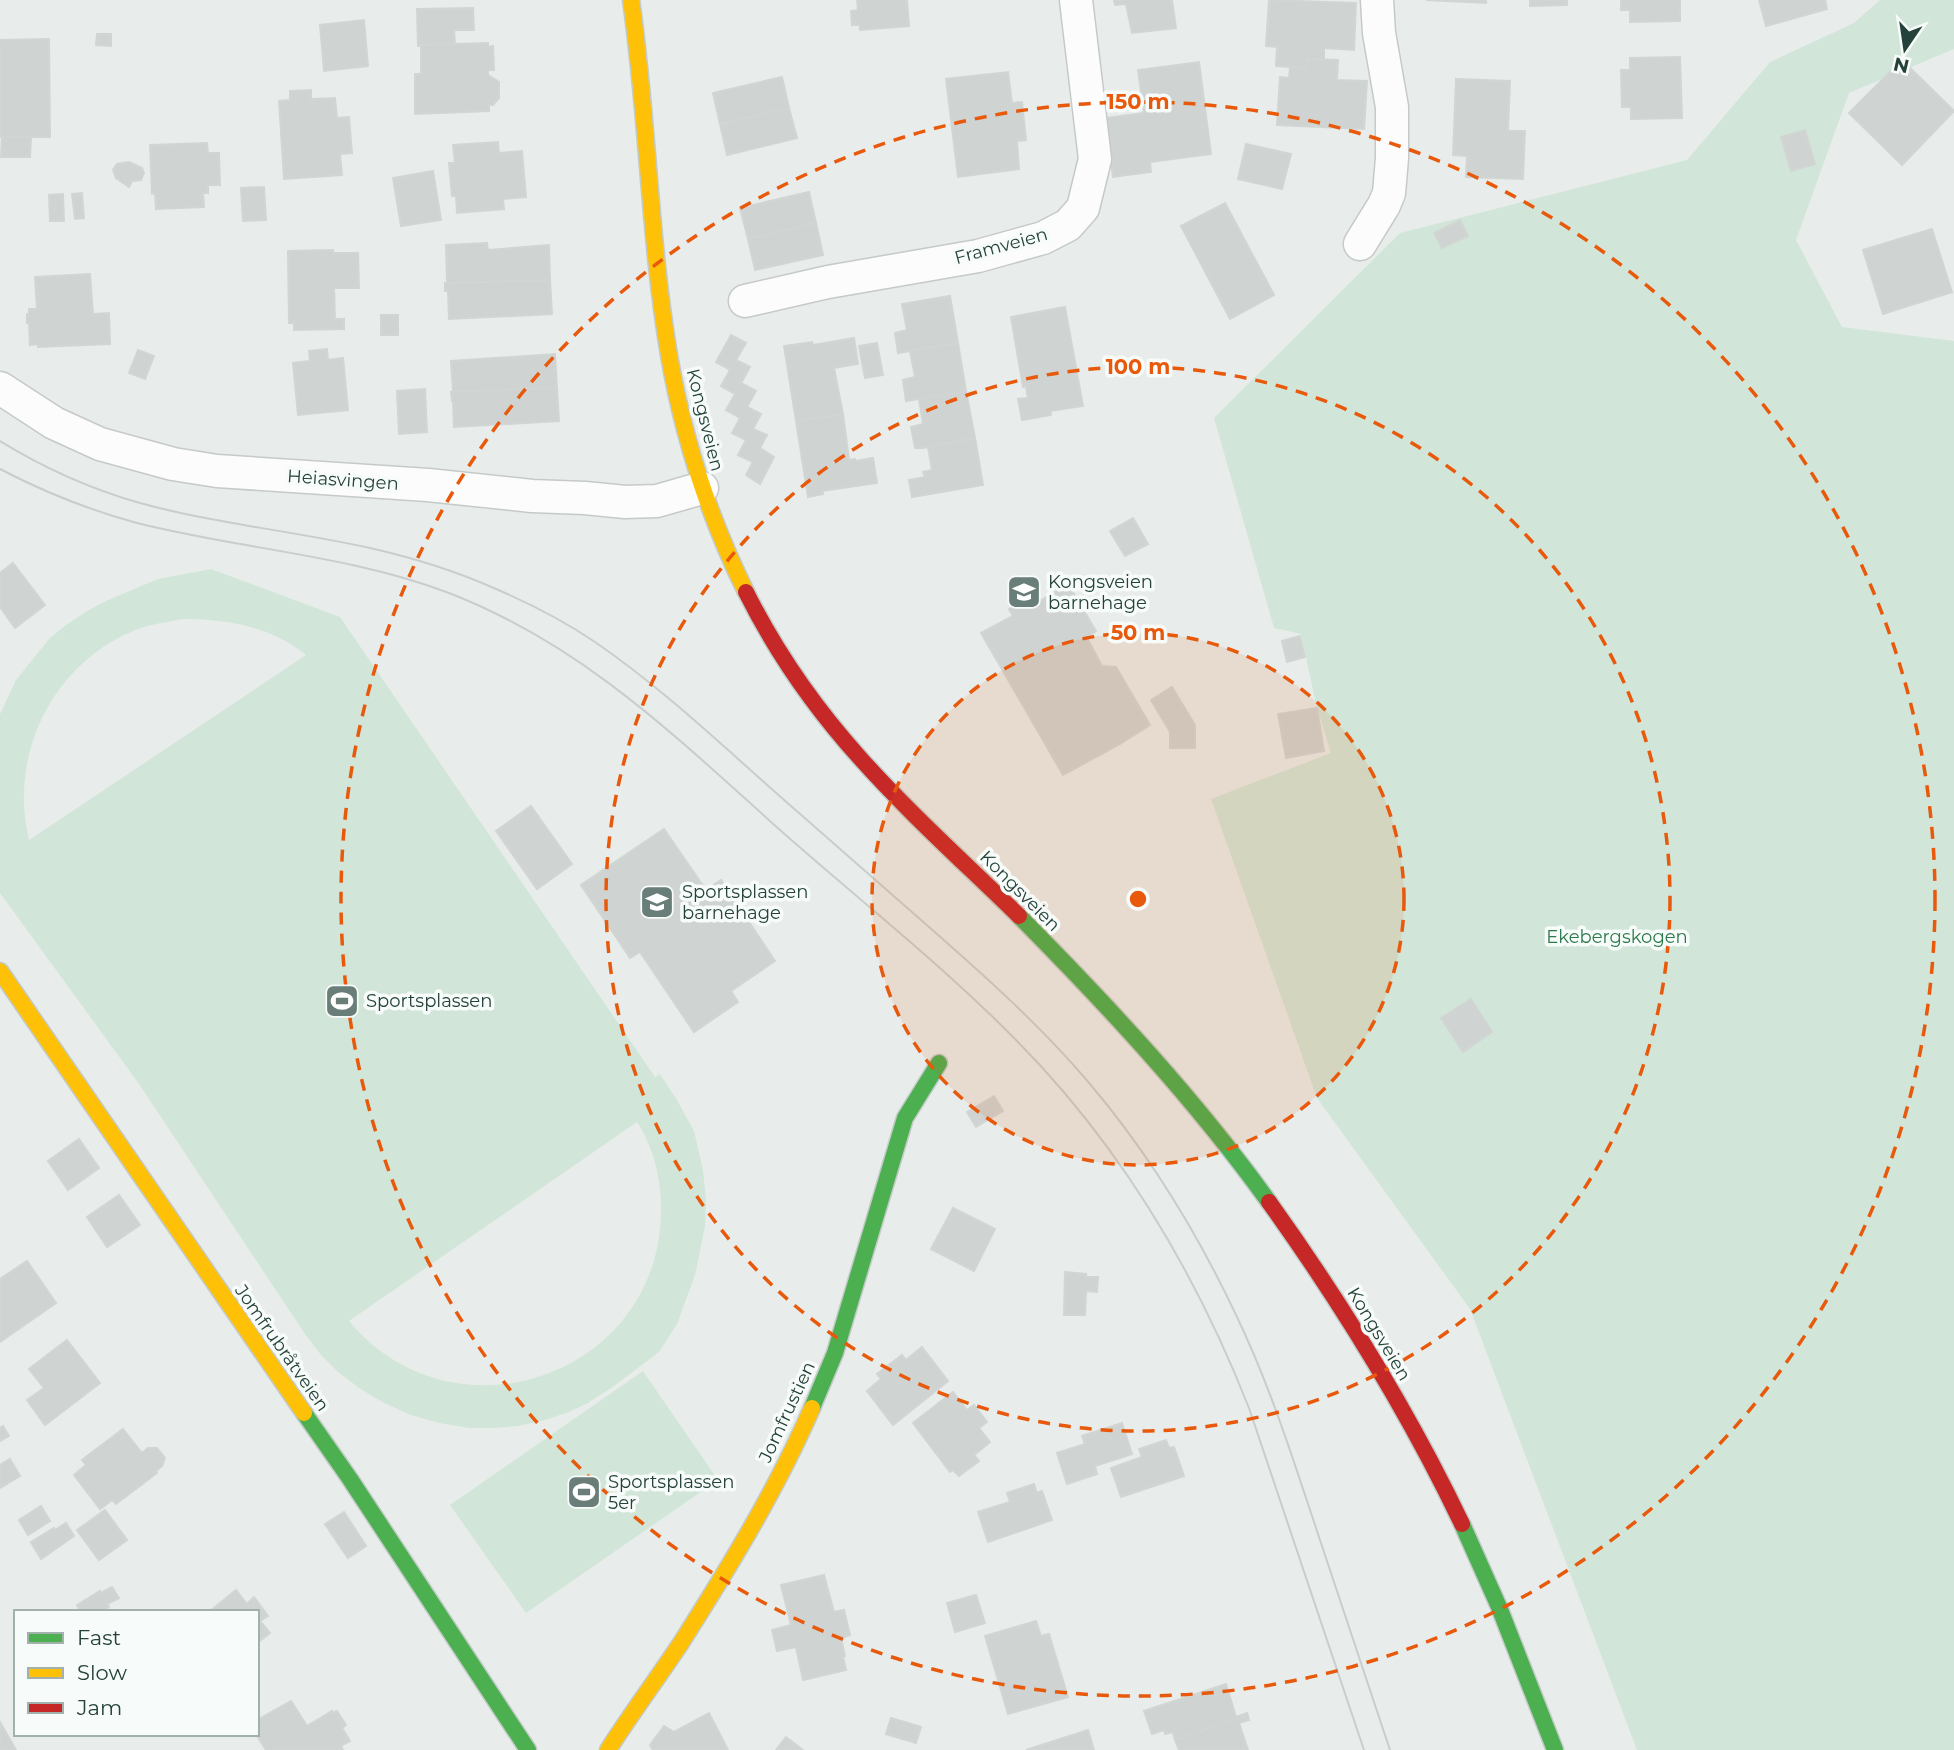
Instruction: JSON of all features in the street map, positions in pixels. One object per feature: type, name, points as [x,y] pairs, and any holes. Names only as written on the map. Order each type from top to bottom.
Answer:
[{"type":"main road","name":"Kongsveien","points":[[631,0],[664,321],[679,405],[702,488],[724,547],[761,620],[807,693],[833,727],[894,793],[1070,968],[1165,1070],[1272,1205],[1329,1287],[1409,1422],[1453,1506],[1496,1598],[1555,1750]]},
{"type":"main road","name":"Jomfrubråtveien","points":[[0,971],[350,1479],[528,1750]]},
{"type":"main road","name":"Jomfrustien","points":[[608,1750],[680,1644],[755,1520],[805,1423],[835,1353],[905,1118],[939,1063]]},
{"type":"street","name":"Framveien","points":[[745,301],[828,282],[978,256],[1043,238],[1068,225],[1083,208],[1096,159],[1076,0]]},
{"type":"street","points":[[1360,244],[1389,193],[1392,158],[1392,107],[1378,33],[1377,0]]},
{"type":"street","name":"Heiasvingen","points":[[0,388],[54,423],[100,444],[152,459],[217,471],[625,502],[657,501],[702,488]]},
{"type":"green space","name":"Ekebergskogen","points":[[1880,0],[1954,0],[1954,49],[1849,93],[1796,240],[1842,327],[1954,341],[1954,1750],[1637,1750],[1470,1309],[1317,1098],[1211,799],[1331,753],[1316,704],[1301,634],[1274,628],[1214,418],[1400,233],[1687,160],[1770,62],[1854,23]]},
{"type":"green space","name":"Sportsplassen","points":[[211,569],[340,617],[655,1077],[660,1074],[694,1131],[703,1170],[705,1226],[695,1275],[677,1324],[659,1352],[588,1403],[545,1420],[518,1426],[469,1428],[411,1415],[384,1403],[338,1372],[305,1334],[139,1084],[0,893],[0,714],[16,680],[49,639],[66,625],[108,600],[158,579]],"holes":[[[184,619],[249,626],[293,645],[306,655],[29,840],[24,806],[26,773],[33,740],[46,710],[65,682],[88,659],[115,640],[147,626]],[[637,1122],[652,1154],[660,1190],[661,1214],[651,1271],[625,1317],[588,1352],[542,1376],[492,1385],[441,1380],[392,1359],[349,1321]]]},
{"type":"green space","name":"Sportsplassen 5er","points":[[643,1371],[718,1480],[526,1613],[450,1505]]},
{"type":"building","points":[[857,0],[907,0],[909,26],[860,30],[860,25],[852,25],[851,11],[858,10]]},
{"type":"building","points":[[1114,0],[1172,0],[1176,28],[1132,33],[1126,4],[1115,5]]},
{"type":"building","points":[[1269,0],[1356,3],[1354,50],[1324,48],[1324,60],[1307,59],[1307,68],[1276,66],[1277,47],[1266,46]]},
{"type":"building","points":[[1426,0],[1486,0],[1486,3]]},
{"type":"building","points":[[1530,0],[1567,0],[1567,5],[1530,6]]},
{"type":"building","points":[[1621,0],[1680,0],[1680,21],[1630,22],[1630,10],[1621,10]]},
{"type":"building","points":[[1759,0],[1825,0],[1827,9],[1766,26]]},
{"type":"building","points":[[473,8],[474,30],[454,30],[455,44],[418,46],[417,9]]},
{"type":"building","points":[[364,20],[368,66],[324,71],[320,25]]},
{"type":"building","points":[[97,34],[111,34],[111,46],[96,45]]},
{"type":"building","points":[[49,39],[50,137],[1,137],[0,40]]},
{"type":"building","points":[[488,43],[488,47],[493,46],[494,70],[488,70],[488,75],[499,82],[499,98],[493,105],[489,105],[489,111],[415,114],[415,74],[421,74],[421,45]]},
{"type":"building","points":[[1680,57],[1682,118],[1631,119],[1631,107],[1622,107],[1621,70],[1630,70],[1630,58]]},
{"type":"building","points":[[1307,59],[1338,60],[1337,80],[1367,81],[1364,129],[1277,125],[1280,77],[1289,78],[1290,67],[1307,68]]},
{"type":"building","points":[[1902,60],[1954,111],[1902,165],[1849,113]]},
{"type":"building","points":[[1199,62],[1211,154],[1150,162],[1151,172],[1113,177],[1105,118],[1144,113],[1138,70]]},
{"type":"building","points":[[1008,72],[1012,103],[1022,102],[1026,140],[1017,141],[1019,169],[958,177],[946,79]]},
{"type":"building","points":[[782,77],[789,108],[720,124],[713,93]]},
{"type":"building","points":[[1456,79],[1510,81],[1508,131],[1525,131],[1523,179],[1466,177],[1467,156],[1453,155]]},
{"type":"building","points":[[311,90],[311,99],[335,98],[337,118],[349,117],[352,153],[340,154],[342,175],[284,179],[279,101],[290,100],[290,91]]},
{"type":"building","points":[[789,108],[797,138],[727,155],[720,124]]},
{"type":"building","points":[[1805,130],[1815,164],[1791,171],[1781,137]]},
{"type":"building","points":[[2,137],[31,137],[30,157],[1,157]]},
{"type":"building","points":[[498,142],[499,153],[522,151],[526,197],[503,199],[504,209],[457,213],[456,196],[452,196],[449,163],[455,163],[453,145]]},
{"type":"building","points":[[207,143],[208,153],[219,153],[220,185],[208,185],[208,193],[203,193],[204,207],[156,209],[155,193],[152,194],[150,145]]},
{"type":"building","points":[[1246,144],[1291,154],[1282,189],[1238,179]]},
{"type":"building","points":[[129,162],[142,168],[144,173],[141,180],[132,181],[129,187],[116,178],[113,170],[117,164]]},
{"type":"building","points":[[433,171],[441,220],[401,226],[393,178]]},
{"type":"building","points":[[264,187],[266,220],[243,221],[241,188]]},
{"type":"building","points":[[809,192],[816,223],[748,239],[740,208]]},
{"type":"building","points":[[82,193],[84,218],[75,219],[72,194]]},
{"type":"building","points":[[63,194],[64,221],[50,221],[49,195]]},
{"type":"building","points":[[1225,203],[1274,295],[1230,319],[1181,226]]},
{"type":"building","points":[[1460,220],[1468,236],[1442,248],[1434,233]]},
{"type":"building","points":[[816,223],[823,255],[755,270],[748,239]]},
{"type":"building","points":[[1932,229],[1952,292],[1883,314],[1863,250]]},
{"type":"building","points":[[487,243],[488,250],[549,245],[550,280],[447,283],[446,245]]},
{"type":"building","points":[[333,250],[333,253],[358,253],[359,288],[334,288],[335,319],[344,319],[344,329],[294,330],[294,323],[289,323],[288,251]]},
{"type":"building","points":[[90,274],[93,314],[109,313],[110,344],[30,345],[27,314],[29,309],[37,309],[35,277]]},
{"type":"building","points":[[550,280],[552,314],[449,319],[445,283]]},
{"type":"building","points":[[950,296],[958,343],[898,353],[895,333],[907,330],[902,304]]},
{"type":"building","points":[[1065,307],[1083,406],[1050,411],[1051,415],[1022,420],[1018,399],[1028,398],[1026,386],[1023,387],[1011,317]]},
{"type":"building","points":[[381,315],[398,315],[398,335],[381,335]]},
{"type":"building","points":[[731,335],[746,343],[736,360],[750,367],[741,383],[756,391],[747,407],[761,414],[753,429],[767,435],[760,448],[774,457],[760,484],[746,475],[753,462],[738,455],[746,440],[732,433],[740,418],[726,410],[735,394],[721,386],[730,370],[716,362]]},
{"type":"building","points":[[854,338],[858,364],[834,368],[843,414],[796,421],[784,346],[812,342],[813,345]]},
{"type":"building","points":[[877,343],[883,375],[865,378],[859,346]]},
{"type":"building","points":[[958,343],[966,391],[906,401],[903,380],[915,377],[910,351]]},
{"type":"building","points":[[327,349],[328,360],[343,358],[348,410],[298,415],[293,363],[310,361],[309,351]]},
{"type":"building","points":[[138,350],[154,356],[145,379],[129,373]]},
{"type":"building","points":[[555,354],[557,388],[453,392],[451,361]]},
{"type":"building","points":[[557,388],[559,421],[454,427],[451,392]]},
{"type":"building","points":[[425,389],[427,432],[399,434],[397,391]]},
{"type":"building","points":[[966,391],[975,438],[915,448],[911,427],[923,424],[919,399]]},
{"type":"building","points":[[843,414],[849,460],[873,458],[877,483],[822,491],[823,494],[808,497],[796,421]]},
{"type":"building","points":[[975,438],[983,485],[912,497],[909,480],[925,477],[923,472],[932,470],[928,447]]},
{"type":"building","points":[[1133,518],[1148,544],[1125,556],[1110,531]]},
{"type":"building","points":[[13,563],[45,605],[15,628],[0,607],[0,573]]},
{"type":"building","points":[[1068,584],[1096,631],[1087,638],[1102,666],[1116,667],[1150,725],[1063,775],[981,633],[1013,616],[1009,609],[1034,594],[1038,602]]},
{"type":"building","points":[[1300,636],[1305,657],[1287,662],[1282,641]]},
{"type":"building","points":[[1172,687],[1195,725],[1195,748],[1170,748],[1170,732],[1151,700]]},
{"type":"building","points":[[1317,708],[1324,751],[1286,758],[1278,714]]},
{"type":"building","points":[[531,806],[572,864],[537,889],[496,831]]},
{"type":"building","points":[[664,829],[706,890],[721,880],[775,961],[731,991],[738,1002],[694,1032],[640,952],[630,958],[581,885]]},
{"type":"building","points":[[1471,999],[1492,1032],[1463,1052],[1441,1018]]},
{"type":"building","points":[[994,1096],[1003,1111],[976,1127],[967,1112]]},
{"type":"building","points":[[79,1139],[99,1168],[68,1190],[48,1161]]},
{"type":"building","points":[[119,1195],[140,1225],[107,1247],[87,1217]]},
{"type":"building","points":[[953,1208],[995,1229],[974,1271],[931,1249]]},
{"type":"building","points":[[27,1261],[56,1303],[0,1342],[0,1279]]},
{"type":"building","points":[[1065,1272],[1098,1277],[1097,1292],[1086,1291],[1085,1315],[1064,1315]]},
{"type":"building","points":[[67,1340],[100,1383],[45,1425],[27,1400],[44,1388],[29,1369]]},
{"type":"building","points":[[922,1347],[948,1381],[893,1425],[867,1391],[881,1379],[877,1374],[902,1355],[906,1360]]},
{"type":"building","points":[[953,1392],[967,1410],[974,1405],[987,1422],[979,1428],[990,1442],[974,1455],[979,1461],[959,1476],[953,1470],[950,1472],[913,1423]]},
{"type":"building","points":[[1122,1423],[1132,1454],[1095,1466],[1097,1474],[1067,1484],[1057,1453],[1085,1444],[1082,1436]]},
{"type":"building","points":[[3,1426],[9,1436],[0,1441],[0,1428]]},
{"type":"building","points":[[123,1429],[142,1453],[148,1448],[157,1448],[165,1458],[157,1473],[116,1504],[112,1500],[100,1509],[74,1475],[86,1465],[82,1460]]},
{"type":"building","points":[[1166,1440],[1169,1448],[1174,1447],[1184,1476],[1121,1497],[1111,1468],[1142,1457],[1139,1449]]},
{"type":"building","points":[[10,1459],[20,1476],[0,1488],[0,1465]]},
{"type":"building","points":[[1034,1484],[1037,1493],[1042,1491],[1052,1520],[988,1542],[978,1512],[1010,1502],[1007,1493]]},
{"type":"building","points":[[41,1506],[50,1521],[28,1535],[19,1520]]},
{"type":"building","points":[[105,1510],[127,1540],[99,1560],[77,1530]]},
{"type":"building","points":[[344,1512],[366,1546],[348,1558],[325,1524]]},
{"type":"building","points":[[66,1523],[74,1536],[41,1559],[31,1542]]},
{"type":"building","points":[[824,1575],[834,1612],[844,1610],[850,1635],[841,1638],[846,1670],[803,1680],[796,1647],[777,1651],[772,1630],[791,1625],[781,1585]]},
{"type":"building","points":[[112,1587],[119,1598],[107,1604],[109,1607],[104,1610],[80,1610],[77,1605],[100,1591],[101,1593]]},
{"type":"building","points":[[236,1590],[247,1604],[254,1597],[268,1616],[260,1621],[270,1633],[259,1641],[259,1610],[211,1610]]},
{"type":"building","points":[[976,1595],[985,1623],[955,1632],[947,1603]]},
{"type":"building","points":[[1036,1621],[1041,1636],[1049,1634],[1068,1697],[1008,1714],[985,1636]]},
{"type":"building","points":[[1226,1684],[1236,1717],[1247,1713],[1248,1716],[1175,1740],[1173,1732],[1165,1734],[1164,1730],[1152,1734],[1144,1711]]},
{"type":"building","points":[[291,1701],[307,1726],[332,1711],[337,1711],[346,1725],[342,1728],[350,1741],[341,1746],[343,1750],[266,1750],[257,1736],[259,1719]]},
{"type":"building","points":[[709,1713],[728,1750],[653,1750],[650,1745],[664,1726],[674,1732]]},
{"type":"building","points":[[1248,1716],[1249,1720],[1239,1723],[1248,1750],[1179,1750],[1175,1740]]},
{"type":"building","points":[[891,1718],[921,1727],[916,1743],[886,1734]]},
{"type":"building","points":[[0,1722],[16,1750],[0,1750]]},
{"type":"building","points":[[1088,1730],[1094,1750],[1026,1750]]},
{"type":"building","points":[[786,1737],[803,1750],[776,1750]]},
{"type":"tram line","points":[[0,441],[68,477],[140,503],[403,556],[481,582],[559,620],[622,661],[674,703],[1013,1003],[1072,1063],[1132,1138],[1189,1225],[1222,1286],[1261,1371],[1281,1426],[1390,1750]]},
{"type":"tram line","points":[[0,469],[67,500],[137,523],[373,570],[449,593],[497,614],[585,666],[664,727],[985,1010],[1051,1077],[1120,1164],[1150,1210],[1204,1307],[1249,1408],[1364,1750]]},
{"type":"traffic: fast","points":[[1019,916],[1150,1054],[1269,1202]]},
{"type":"traffic: fast","points":[[812,1408],[835,1353],[905,1118],[939,1063]]},
{"type":"traffic: fast","points":[[304,1413],[528,1750]]},
{"type":"traffic: fast","points":[[1462,1524],[1499,1607],[1555,1750]]},
{"type":"traffic: slow","points":[[631,0],[662,311],[675,386],[709,506],[746,592]]},
{"type":"traffic: slow","points":[[0,971],[304,1413]]},
{"type":"traffic: slow","points":[[608,1750],[681,1643],[734,1557],[768,1498],[812,1408]]},
{"type":"traffic: jam","points":[[746,592],[783,658],[843,739],[898,799],[1019,916]]},
{"type":"traffic: jam","points":[[1269,1202],[1373,1359],[1462,1524]]},
{"type":"place","name":"Kongsveien barnehage","points":[[1024,592]]},
{"type":"place","name":"Sportsplassen barnehage","points":[[657,902]]},
{"type":"place","name":"Sportsplassen","points":[[342,1001]]},
{"type":"place","name":"Sportsplassen 5er","points":[[584,1492]]}]
